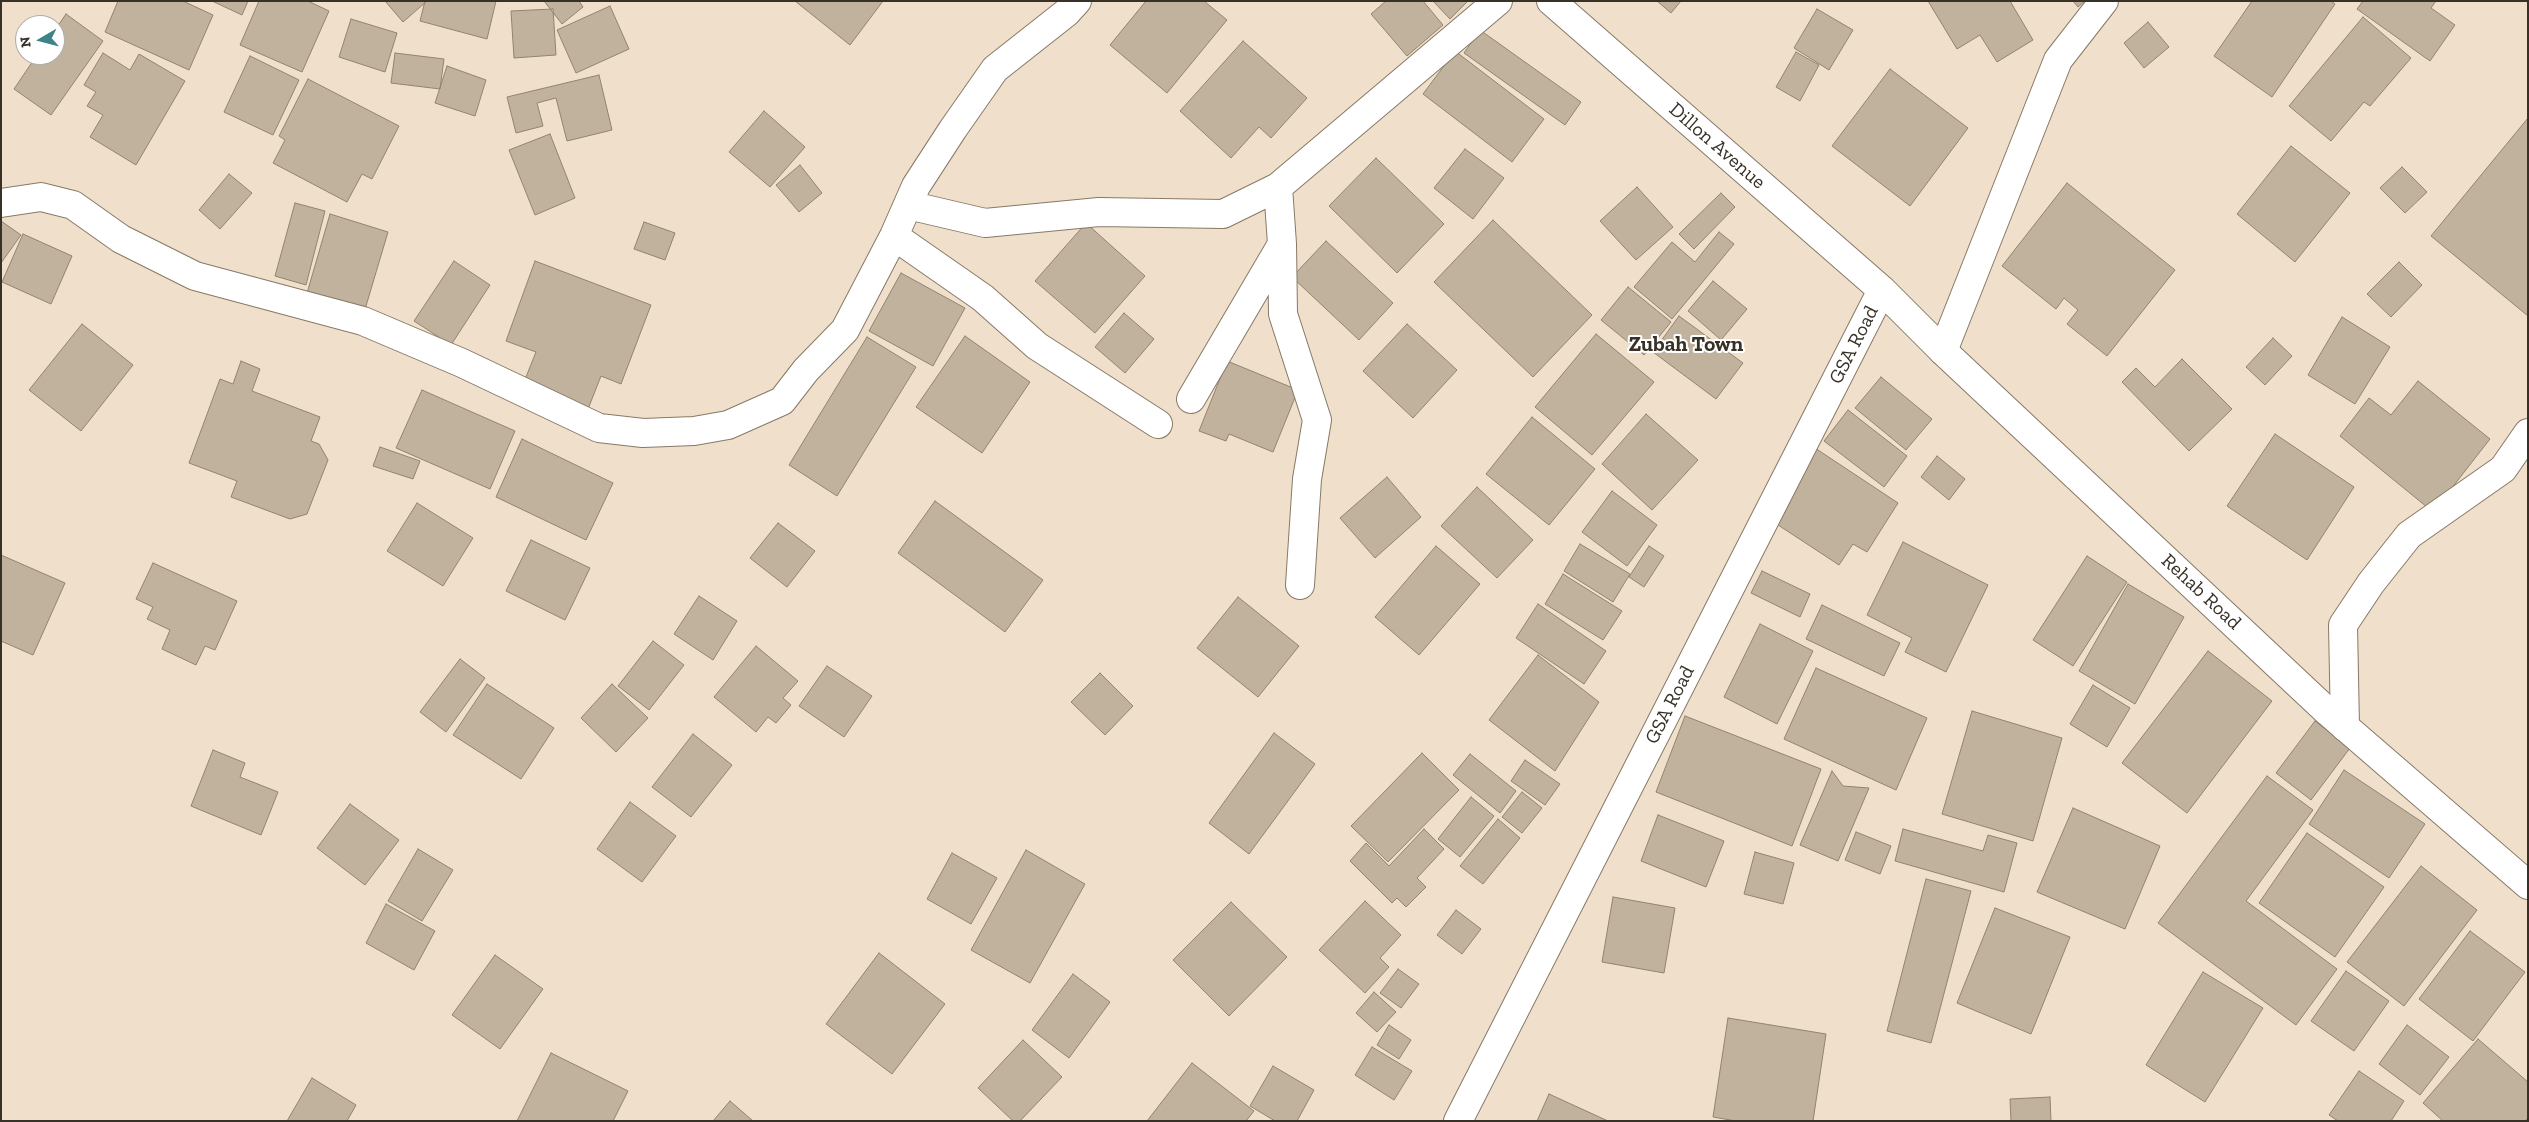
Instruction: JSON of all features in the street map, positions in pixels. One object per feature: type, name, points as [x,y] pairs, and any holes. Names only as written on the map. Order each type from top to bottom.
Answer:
[{"type":"street","points":[[1,203],[41,197],[73,205],[120,239],[196,276],[363,321],[462,363],[599,428],[643,432],[694,431],[728,425],[782,400],[806,370],[845,330],[894,236],[916,186],[995,70],[1066,13],[1077,1]]},
{"type":"street","points":[[908,205],[985,223],[1099,212],[1223,214],[1278,187],[1498,1]]},
{"type":"street","name":"Dillon Avenue","points":[[1551,1],[1882,290]]},
{"type":"street","points":[[1943,351],[2058,60],[2104,1]]},
{"type":"street","points":[[1278,187],[1282,244],[1283,314],[1317,420],[1307,479],[1300,585]]},
{"type":"street","points":[[894,236],[983,298],[1037,346],[1158,424]]},
{"type":"street","points":[[1191,399],[1282,244]]},
{"type":"street","name":"Rehab Road","points":[[1882,290],[1943,351],[2344,727],[2528,885]]},
{"type":"street","name":"GSA Road","points":[[1458,1121],[1882,290]]},
{"type":"street","points":[[2344,727],[2343,624],[2371,583],[2409,535],[2503,470],[2528,433]]},
{"type":"building","points":[[118,1],[183,1],[213,15],[189,70],[105,32]]},
{"type":"building","points":[[212,1],[248,1],[242,15]]},
{"type":"building","points":[[259,1],[308,1],[329,11],[302,72],[240,45]]},
{"type":"building","points":[[385,1],[427,1],[403,22]]},
{"type":"building","points":[[425,1],[496,1],[487,39],[420,21]]},
{"type":"building","points":[[544,1],[579,1],[583,7],[562,24]]},
{"type":"building","points":[[795,1],[883,1],[850,45]]},
{"type":"building","points":[[1146,1],[1204,1],[1227,20],[1167,93],[1110,45]]},
{"type":"building","points":[[1386,1],[1423,1],[1443,25],[1407,56],[1371,14]]},
{"type":"building","points":[[1433,1],[1468,1],[1450,19]]},
{"type":"building","points":[[1657,1],[1681,1],[1671,13]]},
{"type":"building","points":[[1928,1],[2010,1],[2033,40],[1997,62],[1980,35],[1957,49]]},
{"type":"building","points":[[2073,1],[2085,1],[2078,7]]},
{"type":"building","points":[[2252,1],[2331,1],[2335,4],[2272,97],[2214,56]]},
{"type":"building","points":[[2363,1],[2436,1],[2431,8],[2455,25],[2430,61],[2357,9]]},
{"type":"building","points":[[610,6],[629,49],[576,73],[557,30]]},
{"type":"building","points":[[553,9],[556,55],[514,58],[511,11]]},
{"type":"building","points":[[1817,9],[1853,30],[1829,70],[1794,48]]},
{"type":"building","points":[[66,14],[103,41],[51,115],[14,89],[30,65],[65,65]]},
{"type":"building","points":[[2363,17],[2411,58],[2370,106],[2364,102],[2331,141],[2289,106]]},
{"type":"building","points":[[351,19],[397,33],[385,72],[339,57]]},
{"type":"building","points":[[2148,22],[2169,47],[2144,68],[2124,43]]},
{"type":"building","points":[[1480,30],[1581,102],[1565,125],[1464,53]]},
{"type":"building","points":[[1243,41],[1307,98],[1271,138],[1259,127],[1231,158],[1180,111]]},
{"type":"building","points":[[1455,51],[1544,119],[1512,162],[1423,94]]},
{"type":"building","points":[[1796,52],[1819,65],[1800,101],[1776,87]]},
{"type":"building","points":[[103,53],[130,70],[139,54],[185,81],[136,165],[90,137],[103,115],[87,106],[96,92],[84,85]]},
{"type":"building","points":[[395,53],[444,59],[440,89],[391,83]]},
{"type":"building","points":[[250,56],[299,80],[273,135],[224,112]]},
{"type":"building","points":[[447,66],[486,80],[475,116],[435,103]]},
{"type":"building","points":[[1890,69],[1968,128],[1910,206],[1832,146]]},
{"type":"building","points":[[599,75],[612,130],[567,141],[556,98],[537,103],[543,126],[516,133],[507,97]]},
{"type":"building","points":[[308,79],[399,126],[372,179],[362,174],[347,202],[273,163],[285,140],[279,136]]},
{"type":"building","points":[[764,111],[805,147],[770,187],[729,152]]},
{"type":"building","points":[[2528,118],[2528,316],[2431,236]]},
{"type":"building","points":[[550,134],[575,198],[535,215],[509,150]]},
{"type":"building","points":[[2291,146],[2350,193],[2295,262],[2237,214]]},
{"type":"building","points":[[1465,149],[1504,178],[1473,219],[1434,188]]},
{"type":"building","points":[[1376,158],[1444,224],[1397,273],[1329,206]]},
{"type":"building","points":[[800,165],[822,193],[799,212],[776,185]]},
{"type":"building","points":[[2402,167],[2427,192],[2405,213],[2380,188]]},
{"type":"building","points":[[229,174],[252,193],[220,229],[199,210]]},
{"type":"building","points":[[2067,183],[2175,270],[2107,356],[2067,324],[2078,310],[2064,298],[2056,309],[2002,266]]},
{"type":"building","points":[[1637,187],[1673,227],[1636,260],[1600,221]]},
{"type":"building","points":[[1721,193],[1735,207],[1694,249],[1679,234]]},
{"type":"building","points":[[295,203],[325,211],[306,285],[275,276]]},
{"type":"building","points":[[330,214],[388,232],[363,316],[305,300]]},
{"type":"building","points":[[1493,220],[1592,315],[1533,377],[1434,282]]},
{"type":"building","points":[[1,221],[21,235],[1,263]]},
{"type":"building","points":[[644,222],[675,233],[665,260],[634,249]]},
{"type":"building","points":[[1086,223],[1145,276],[1095,333],[1035,281]]},
{"type":"building","points":[[1719,232],[1734,244],[1672,319],[1634,287],[1672,242],[1695,262]]},
{"type":"building","points":[[23,234],[72,256],[51,304],[2,282]]},
{"type":"building","points":[[1326,241],[1393,303],[1359,340],[1292,277]]},
{"type":"building","points":[[454,261],[490,285],[451,345],[414,321]]},
{"type":"building","points":[[535,261],[651,305],[621,384],[601,376],[588,409],[524,382],[536,352],[506,341]]},
{"type":"building","points":[[2399,262],[2422,285],[2391,317],[2367,294]]},
{"type":"building","points":[[901,273],[965,308],[933,366],[869,331]]},
{"type":"building","points":[[1713,281],[1747,309],[1721,340],[1688,311]]},
{"type":"building","points":[[1628,287],[1671,322],[1644,355],[1601,320]]},
{"type":"building","points":[[1124,313],[1154,339],[1125,373],[1095,347]]},
{"type":"building","points":[[1679,316],[1743,363],[1716,399],[1653,352]]},
{"type":"building","points":[[2342,317],[2390,347],[2355,404],[2308,375]]},
{"type":"building","points":[[82,324],[133,365],[81,431],[29,390]]},
{"type":"building","points":[[1407,324],[1457,370],[1413,418],[1363,371]]},
{"type":"building","points":[[1596,334],[1654,382],[1592,455],[1535,407]]},
{"type":"building","points":[[965,336],[1030,382],[982,453],[916,407]]},
{"type":"building","points":[[867,337],[916,367],[837,496],[789,465]]},
{"type":"building","points":[[2273,338],[2292,356],[2265,385],[2246,367]]},
{"type":"building","points":[[2182,359],[2232,409],[2189,451],[2122,382],[2136,368],[2155,387]]},
{"type":"building","points":[[241,361],[260,369],[252,391],[320,417],[311,441],[319,444],[328,460],[307,514],[290,519],[231,497],[237,481],[189,463],[220,379],[233,384]]},
{"type":"building","points":[[1227,361],[1298,390],[1273,452],[1229,434],[1226,441],[1199,431]]},
{"type":"building","points":[[1881,377],[1932,419],[1906,450],[1855,408]]},
{"type":"building","points":[[2418,381],[2490,439],[2433,512],[2340,436],[2369,398],[2391,415]]},
{"type":"building","points":[[422,390],[515,431],[490,489],[396,448]]},
{"type":"building","points":[[1848,410],[1907,456],[1884,487],[1824,441]]},
{"type":"building","points":[[1646,414],[1698,460],[1652,510],[1602,464]]},
{"type":"building","points":[[1532,417],[1595,469],[1549,525],[1486,474]]},
{"type":"building","points":[[2275,434],[2354,487],[2307,560],[2227,506]]},
{"type":"building","points":[[522,439],[613,483],[586,540],[496,497]]},
{"type":"building","points":[[380,447],[420,461],[413,479],[373,466]]},
{"type":"building","points":[[1815,448],[1898,503],[1867,552],[1853,544],[1839,565],[1769,519]]},
{"type":"building","points":[[1937,456],[1965,479],[1949,500],[1921,477]]},
{"type":"building","points":[[1387,477],[1421,517],[1375,558],[1340,518]]},
{"type":"building","points":[[1477,487],[1533,540],[1497,578],[1441,526]]},
{"type":"building","points":[[1612,491],[1657,525],[1627,566],[1582,532]]},
{"type":"building","points":[[935,501],[1043,580],[1005,632],[898,553]]},
{"type":"building","points":[[417,503],[473,538],[443,586],[387,551]]},
{"type":"building","points":[[778,523],[815,551],[787,587],[750,558]]},
{"type":"building","points":[[531,540],[590,568],[565,620],[506,591]]},
{"type":"building","points":[[1903,542],[1988,585],[1946,672],[1905,652],[1912,638],[1867,615]]},
{"type":"building","points":[[1580,544],[1630,574],[1613,602],[1564,571]]},
{"type":"building","points":[[1436,546],[1480,584],[1419,655],[1375,617]]},
{"type":"building","points":[[1649,546],[1664,556],[1644,587],[1629,577]]},
{"type":"building","points":[[1,555],[65,583],[33,655],[1,641]]},
{"type":"building","points":[[2087,556],[2127,582],[2073,666],[2033,640]]},
{"type":"building","points":[[153,563],[237,601],[215,650],[205,646],[196,665],[162,649],[170,630],[147,619],[153,607],[136,599]]},
{"type":"building","points":[[1762,571],[1810,594],[1800,617],[1751,593]]},
{"type":"building","points":[[1563,574],[1622,611],[1603,640],[1545,604]]},
{"type":"building","points":[[2128,584],[2184,617],[2135,704],[2079,671]]},
{"type":"building","points":[[699,596],[737,621],[713,660],[674,634]]},
{"type":"building","points":[[1238,597],[1299,646],[1258,697],[1197,648]]},
{"type":"building","points":[[1538,604],[1606,651],[1584,684],[1516,638]]},
{"type":"building","points":[[1822,605],[1900,643],[1884,676],[1806,639]]},
{"type":"building","points":[[1760,624],[1813,651],[1777,724],[1724,697]]},
{"type":"building","points":[[653,641],[684,665],[649,710],[618,686]]},
{"type":"building","points":[[756,646],[798,681],[783,698],[791,705],[776,723],[768,717],[756,732],[714,697]]},
{"type":"building","points":[[2208,651],[2272,701],[2187,813],[2122,763]]},
{"type":"building","points":[[1538,655],[1599,702],[1555,771],[1489,720]]},
{"type":"building","points":[[460,659],[485,678],[446,732],[420,712]]},
{"type":"building","points":[[827,666],[872,696],[844,737],[799,706]]},
{"type":"building","points":[[1816,668],[1927,718],[1896,790],[1784,739]]},
{"type":"building","points":[[1100,673],[1133,706],[1105,735],[1071,702]]},
{"type":"building","points":[[487,684],[554,728],[521,779],[453,735]]},
{"type":"building","points":[[612,684],[648,718],[616,752],[581,718]]},
{"type":"building","points":[[2093,685],[2130,708],[2107,747],[2070,724]]},
{"type":"building","points":[[1972,711],[2062,738],[2033,841],[1942,814]]},
{"type":"building","points":[[1685,716],[1821,769],[1792,846],[1656,792]]},
{"type":"building","points":[[2315,721],[2350,748],[2311,800],[2276,773]]},
{"type":"building","points":[[1274,733],[1315,764],[1249,854],[1209,823]]},
{"type":"building","points":[[693,734],[732,765],[691,817],[652,787]]},
{"type":"building","points":[[213,750],[245,763],[240,777],[278,792],[261,835],[191,806]]},
{"type":"building","points":[[1422,753],[1459,790],[1388,862],[1351,826]]},
{"type":"building","points":[[1470,754],[1516,791],[1500,813],[1453,775]]},
{"type":"building","points":[[1525,760],[1560,784],[1545,805],[1511,781]]},
{"type":"building","points":[[2344,770],[2425,824],[2389,878],[2309,824]]},
{"type":"building","points":[[1832,771],[1843,786],[1869,788],[1838,861],[1800,845]]},
{"type":"building","points":[[2267,776],[2313,810],[2246,901],[2337,969],[2296,1025],[2158,923]]},
{"type":"building","points":[[1522,792],[1542,808],[1522,833],[1502,817]]},
{"type":"building","points":[[1471,797],[1494,816],[1460,857],[1438,839]]},
{"type":"building","points":[[630,802],[676,836],[642,882],[597,849]]},
{"type":"building","points":[[350,804],[399,840],[365,885],[317,848]]},
{"type":"building","points":[[2073,808],[2160,846],[2125,929],[2037,892]]},
{"type":"building","points":[[1658,815],[1724,841],[1706,887],[1641,861]]},
{"type":"building","points":[[1498,819],[1520,838],[1483,884],[1460,866]]},
{"type":"building","points":[[1424,829],[1444,849],[1417,878],[1426,887],[1406,907],[1397,898],[1392,903],[1350,861],[1366,843],[1389,866]]},
{"type":"building","points":[[1903,829],[1983,851],[1988,835],[2017,843],[2004,892],[1895,861]]},
{"type":"building","points":[[1856,832],[1891,846],[1880,874],[1845,860]]},
{"type":"building","points":[[2307,833],[2384,887],[2335,957],[2259,903]]},
{"type":"building","points":[[418,849],[453,870],[422,921],[388,901]]},
{"type":"building","points":[[1026,850],[1085,884],[1030,983],[971,950]]},
{"type":"building","points":[[1755,852],[1794,863],[1783,904],[1744,894]]},
{"type":"building","points":[[952,853],[997,878],[971,924],[927,899]]},
{"type":"building","points":[[2421,866],[2477,910],[2404,1006],[2347,962]]},
{"type":"building","points":[[1926,879],[1971,891],[1931,1043],[1887,1031]]},
{"type":"building","points":[[1613,897],[1675,908],[1664,973],[1602,962]]},
{"type":"building","points":[[1365,901],[1401,935],[1380,958],[1389,967],[1365,993],[1319,950]]},
{"type":"building","points":[[1231,902],[1287,957],[1229,1016],[1173,960]]},
{"type":"building","points":[[386,904],[435,931],[414,970],[366,943]]},
{"type":"building","points":[[1995,908],[2070,937],[2031,1034],[1957,1003]]},
{"type":"building","points":[[1456,910],[1481,929],[1462,954],[1437,935]]},
{"type":"building","points":[[2470,931],[2525,972],[2473,1041],[2419,999]]},
{"type":"building","points":[[879,953],[945,1004],[892,1074],[826,1024]]},
{"type":"building","points":[[495,955],[543,989],[500,1049],[452,1015]]},
{"type":"building","points":[[1398,969],[1419,984],[1401,1008],[1380,993]]},
{"type":"building","points":[[2346,971],[2389,1001],[2354,1051],[2311,1021]]},
{"type":"building","points":[[2203,972],[2263,1008],[2205,1102],[2146,1065]]},
{"type":"building","points":[[1073,974],[1110,1002],[1069,1058],[1032,1030]]},
{"type":"building","points":[[1374,992],[1396,1012],[1377,1032],[1356,1013]]},
{"type":"building","points":[[1728,1018],[1826,1034],[1813,1121],[1736,1121],[1713,1117]]},
{"type":"building","points":[[1389,1025],[1411,1040],[1399,1059],[1377,1045]]},
{"type":"building","points":[[2407,1025],[2449,1057],[2420,1095],[2379,1064]]},
{"type":"building","points":[[2478,1039],[2528,1082],[2528,1118],[2525,1121],[2443,1121],[2423,1103]]},
{"type":"building","points":[[1023,1040],[1062,1077],[1020,1121],[1013,1121],[978,1088]]},
{"type":"building","points":[[1372,1047],[1412,1071],[1394,1100],[1355,1075]]},
{"type":"building","points":[[551,1053],[628,1091],[613,1121],[517,1121]]},
{"type":"building","points":[[1192,1063],[1254,1111],[1246,1121],[1147,1121]]},
{"type":"building","points":[[1273,1066],[1314,1090],[1297,1121],[1275,1121],[1250,1106]]},
{"type":"building","points":[[2359,1071],[2404,1101],[2391,1121],[2338,1121],[2329,1115]]},
{"type":"building","points":[[312,1078],[356,1105],[347,1121],[287,1121]]},
{"type":"building","points":[[1549,1094],[1608,1121],[1537,1121]]},
{"type":"building","points":[[2050,1097],[2051,1121],[2011,1121],[2010,1099]]},
{"type":"building","points":[[730,1101],[753,1121],[713,1121]]},
{"type":"district","name":"Zubah Town","points":[[1686,345]]}]
